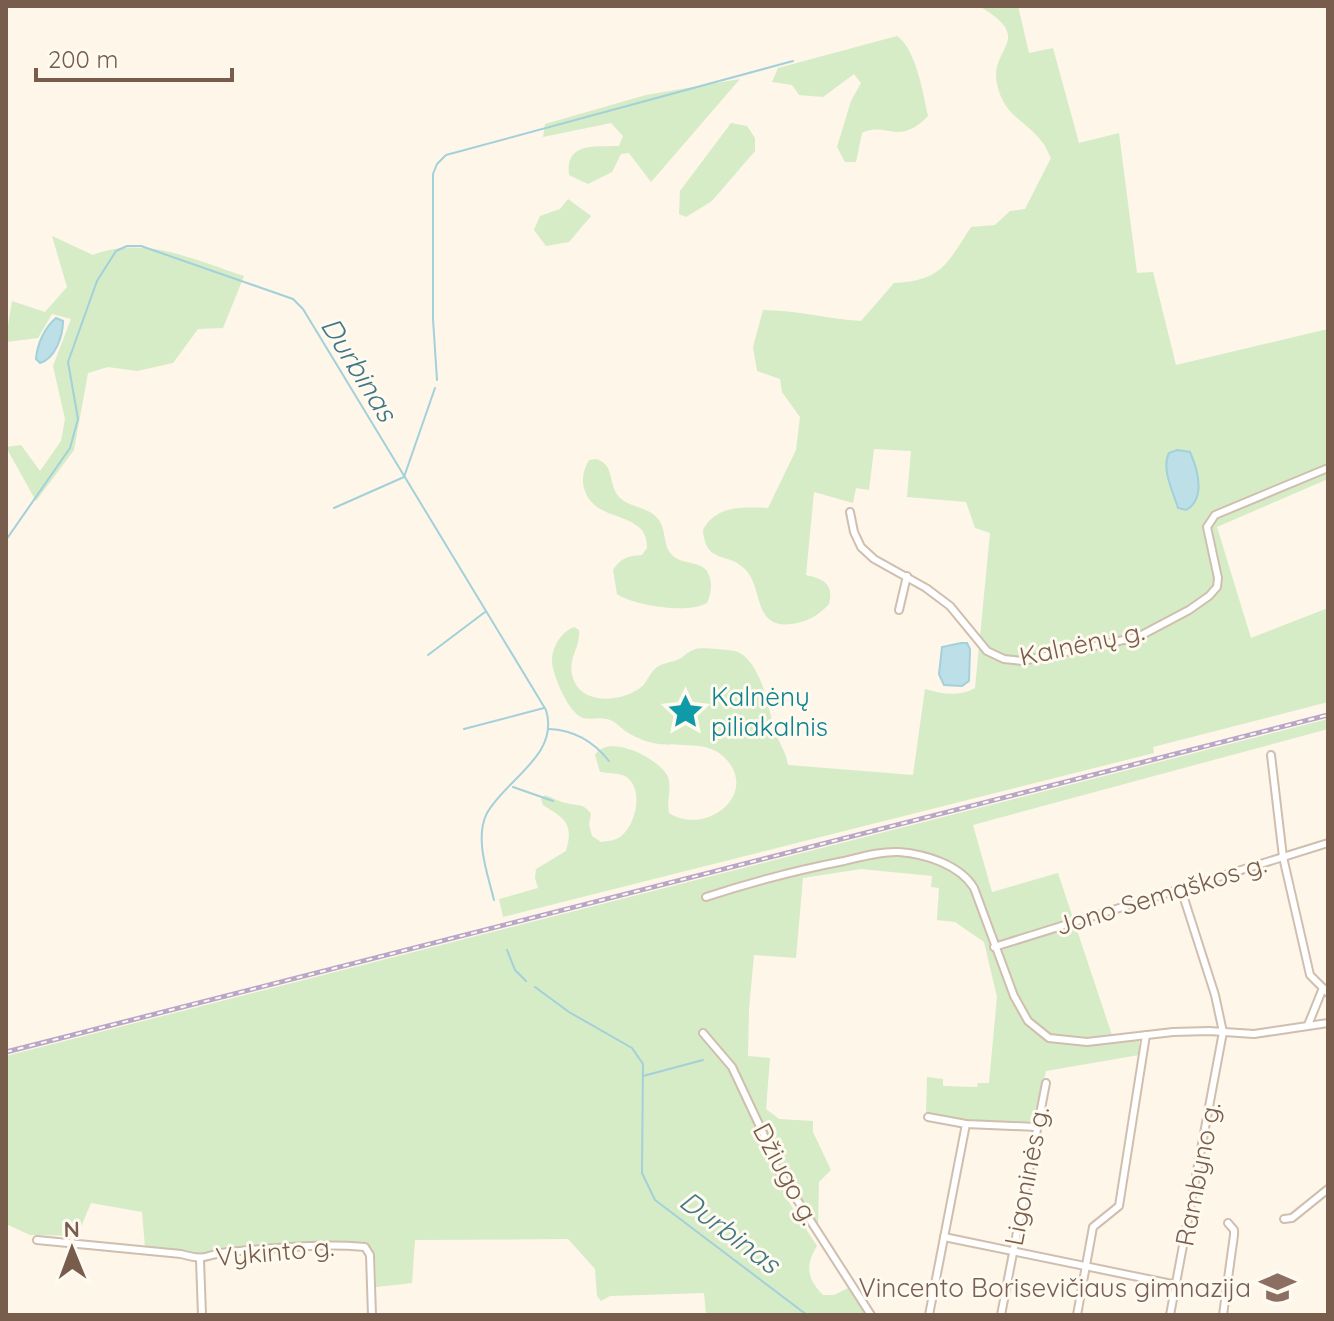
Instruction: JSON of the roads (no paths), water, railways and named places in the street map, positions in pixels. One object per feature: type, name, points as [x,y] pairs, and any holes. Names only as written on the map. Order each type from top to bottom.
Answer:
[{"type":"street","name":"Kalnėnų g.","points":[[850,512],[861,547],[874,559],[907,576],[950,606],[987,651],[1004,659],[1022,661],[1138,637],[1189,610],[1217,587],[1218,578],[1207,527],[1209,520],[1328,468]]},
{"type":"street","points":[[899,610],[907,576]]},
{"type":"street","points":[[1271,755],[1283,857],[1310,975],[1325,991],[1307,1026]]},
{"type":"street","name":"Jono Semaškos g.","points":[[994,947],[1328,843]]},
{"type":"street","points":[[706,897],[761,879],[854,858],[899,852],[949,865],[967,876],[1024,1014],[1044,1035],[1056,1040],[1087,1042],[1209,1031],[1254,1034],[1328,1023]]},
{"type":"street","points":[[1181,889],[1215,995],[1223,1032]]},
{"type":"street","name":"Rambyno g.","points":[[1170,1315],[1223,1032]]},
{"type":"street","name":"Džiugo g.","points":[[703,1033],[732,1067],[776,1167],[871,1315]]},
{"type":"street","points":[[1077,1315],[1093,1227],[1119,1206],[1146,1035]]},
{"type":"street","name":"Ligoninės g.","points":[[1001,1315],[1046,1083]]},
{"type":"street","points":[[928,1117],[966,1124],[1037,1127]]},
{"type":"street","points":[[929,1315],[966,1124]]},
{"type":"street","points":[[1284,1219],[1292,1218],[1328,1189]]},
{"type":"street","points":[[1223,1315],[1234,1235],[1228,1223]]},
{"type":"street","points":[[944,1237],[1177,1285]]},
{"type":"street","name":"Vykinto g.","points":[[37,1240],[181,1254],[200,1260],[223,1252],[338,1245],[365,1247],[368,1250],[372,1315]]},
{"type":"street","points":[[200,1260],[202,1315]]},
{"type":"water","points":[[56,318],[63,321],[60,340],[50,357],[40,363],[36,359],[40,342]]},
{"type":"water","points":[[1177,450],[1190,452],[1198,475],[1196,499],[1186,510],[1178,508],[1167,473],[1169,453]]},
{"type":"water","points":[[967,643],[970,649],[969,681],[962,686],[944,685],[939,674],[942,647]]},
{"type":"waterway","points":[[437,380],[433,319],[433,174],[446,155],[793,61]]},
{"type":"waterway","name":"Durbinas","points":[[6,540],[70,448],[78,419],[68,362],[97,281],[116,251],[127,246],[141,246],[293,299],[303,309],[546,710],[548,726],[538,753],[496,801],[483,823],[483,856],[494,900]]},
{"type":"waterway","points":[[334,508],[404,477],[435,388]]},
{"type":"waterway","points":[[428,655],[485,612]]},
{"type":"waterway","points":[[464,729],[544,708]]},
{"type":"waterway","points":[[549,729],[583,738],[609,761]]},
{"type":"waterway","points":[[513,787],[553,801]]},
{"type":"waterway","name":"Durbinas","points":[[507,950],[515,970],[526,981]]},
{"type":"waterway","name":"Durbinas","points":[[535,987],[569,1012],[632,1048],[643,1064],[642,1173],[655,1200],[807,1315]]},
{"type":"waterway","points":[[643,1076],[703,1060]]},
{"type":"railway","points":[[6,1052],[1328,715]]},
{"type":"place","name":"Kalnėnų piliakalnis","points":[[685,712]]},
{"type":"place","name":"Vincento Borisevičiaus gimnazija","points":[[1277,1288]]}]
